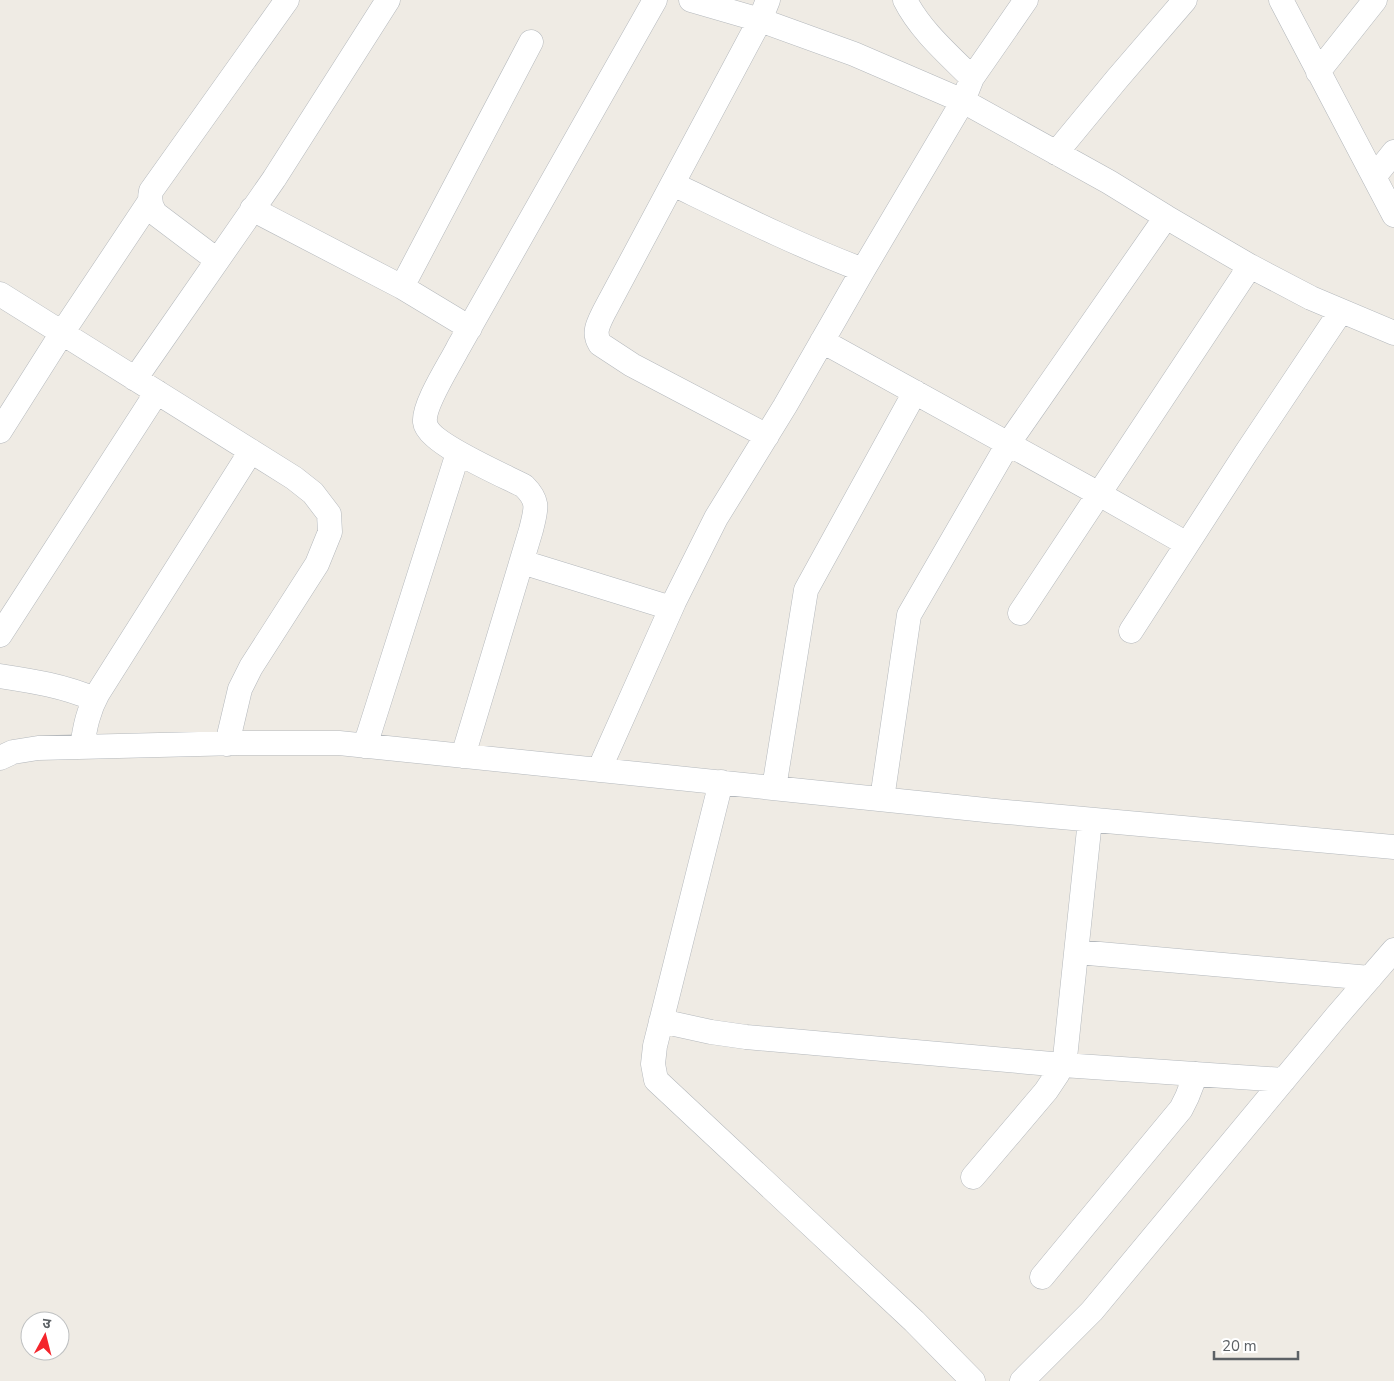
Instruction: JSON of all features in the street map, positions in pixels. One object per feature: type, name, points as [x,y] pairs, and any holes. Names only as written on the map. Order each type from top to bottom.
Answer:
[{"type":"street","points":[[217,260],[152,210],[150,202],[151,191],[287,0]]},
{"type":"street","points":[[135,379],[274,179],[388,0]]},
{"type":"street","points":[[463,756],[522,562],[536,506],[532,494],[524,486],[458,454],[427,428],[425,422],[430,400],[655,0]]},
{"type":"street","points":[[691,0],[764,10],[854,54],[963,101],[1109,182],[1166,218],[1250,266],[1311,298],[1394,333]]},
{"type":"street","points":[[904,0],[912,14],[972,78]]},
{"type":"street","points":[[598,770],[671,608],[716,518],[963,101],[972,78],[1026,0]]},
{"type":"street","points":[[1056,153],[1185,0]]},
{"type":"street","points":[[1281,0],[1394,215]]},
{"type":"street","points":[[1318,72],[1375,0]]},
{"type":"street","points":[[764,10],[604,312],[597,327],[597,339],[600,344],[632,365],[766,436]]},
{"type":"street","points":[[402,287],[531,42]]},
{"type":"street","points":[[1374,177],[1394,152]]},
{"type":"street","points":[[672,184],[772,232],[863,270]]},
{"type":"street","points":[[0,431],[62,333],[150,202]]},
{"type":"street","points":[[252,209],[402,287],[470,328]]},
{"type":"street","points":[[882,799],[909,615],[1008,444],[1166,218]]},
{"type":"street","points":[[1020,612],[1250,266]]},
{"type":"street","points":[[0,294],[294,478],[314,493],[329,514],[330,532],[318,564],[251,667],[240,689],[227,744]]},
{"type":"street","points":[[1131,631],[1341,310]]},
{"type":"street","points":[[822,341],[1187,544]]},
{"type":"street","points":[[0,635],[157,392]]},
{"type":"street","points":[[774,788],[806,590],[915,392]]},
{"type":"street","points":[[82,747],[86,722],[94,700],[251,451]]},
{"type":"street","points":[[365,746],[458,454]]},
{"type":"street","points":[[522,562],[671,608]]},
{"type":"street","points":[[0,676],[51,684],[77,692],[94,700]]},
{"type":"street","points":[[0,758],[14,752],[38,748],[339,743],[1090,820],[1394,846]]},
{"type":"street","points":[[721,782],[661,1021],[653,1064],[656,1080],[914,1321],[973,1381]]},
{"type":"street","points":[[972,1176],[1046,1091],[1063,1065],[1077,952],[1090,820]]},
{"type":"street","points":[[1022,1381],[1092,1310],[1394,950]]},
{"type":"street","points":[[1077,952],[1370,978]]},
{"type":"street","points":[[661,1021],[711,1032],[746,1037],[1063,1065],[1284,1080]]},
{"type":"street","points":[[1042,1277],[1181,1109],[1196,1074]]}]
